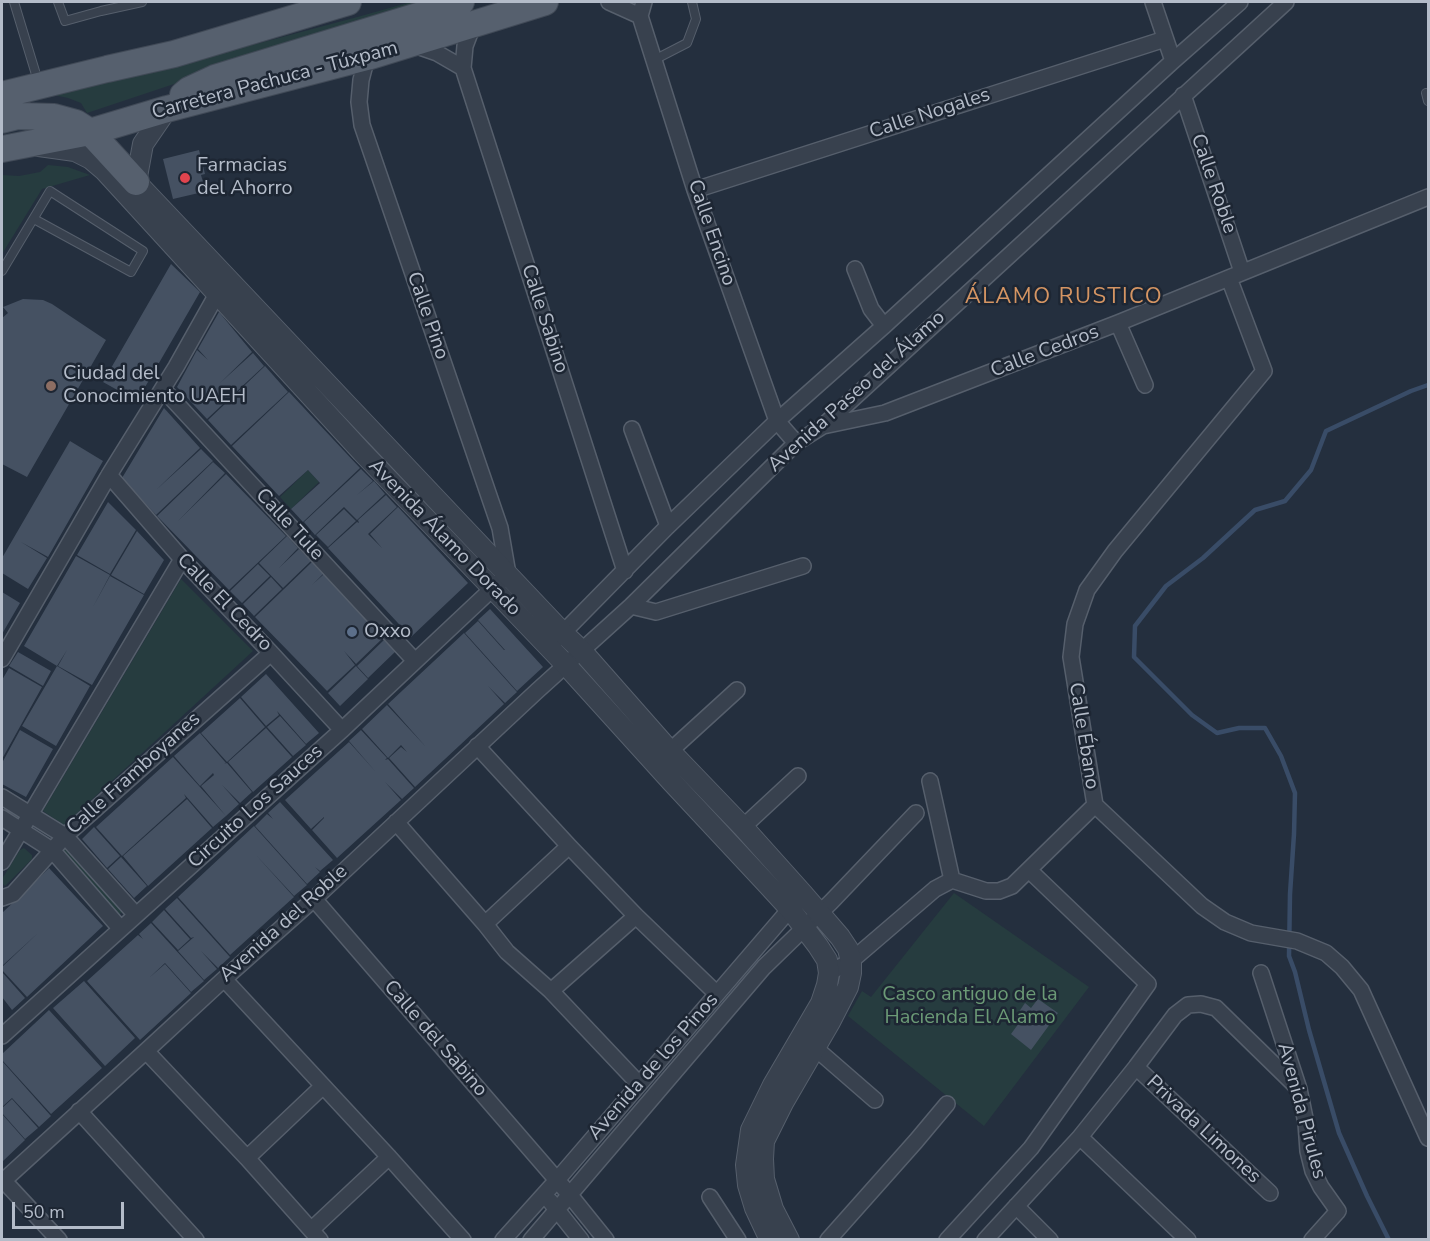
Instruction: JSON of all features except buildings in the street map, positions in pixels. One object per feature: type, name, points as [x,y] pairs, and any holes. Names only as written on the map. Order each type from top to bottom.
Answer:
[{"type":"main road","points":[[167,109],[189,90],[215,78],[461,2]]},
{"type":"main road","name":"Carretera Pachuca - Túxpam","points":[[2,149],[90,132],[167,109],[367,57],[545,2]]},
{"type":"main road","points":[[2,95],[174,54],[335,3]]},
{"type":"main road","points":[[2,120],[18,116],[54,117],[76,123],[90,132],[136,182]]},
{"type":"street","name":"Calle Encino","points":[[609,2],[642,9],[654,60],[695,190],[777,421],[796,443]]},
{"type":"street","points":[[1153,2],[1173,61]]},
{"type":"street","name":"Avenida Paseo del Álamo","points":[[549,647],[668,526],[777,421],[1240,2]]},
{"type":"street","name":"Avenida Paseo del Álamo","points":[[566,665],[631,606],[796,443],[823,426],[1286,2]]},
{"type":"street","name":"Calle Sabino","points":[[473,25],[465,46],[463,68],[625,571]]},
{"type":"street","name":"Calle Nogales","points":[[695,190],[1165,39]]},
{"type":"street","points":[[410,44],[438,53],[463,68]]},
{"type":"street","name":"Calle Pino","points":[[367,57],[361,80],[359,102],[362,124],[500,528],[508,573]]},
{"type":"street","name":"Calle Roble","points":[[1183,96],[1236,275]]},
{"type":"street","points":[[136,182],[143,144],[167,109]]},
{"type":"street","name":"Avenida Álamo Dorado","points":[[28,144],[75,151],[91,159],[377,437],[581,650],[670,751],[743,827],[840,937],[848,949],[851,961]]},
{"type":"street","name":"Avenida Álamo Dorado","points":[[136,182],[362,452],[566,665],[790,909],[827,960],[829,973]]},
{"type":"street","name":"Calle Cedros","points":[[823,426],[885,413],[1118,323],[1428,197]]},
{"type":"street","points":[[855,269],[871,309],[884,326]]},
{"type":"street","name":"Calle Ébano","points":[[1236,275],[1264,371],[1115,551],[1087,590],[1075,624],[1071,657],[1095,805],[1202,906],[1225,922],[1251,933],[1297,941],[1326,953],[1342,967],[1361,990],[1428,1138]]},
{"type":"street","points":[[2,659],[221,286]]},
{"type":"street","points":[[1118,323],[1145,385]]},
{"type":"street","name":"Calle Tule","points":[[162,389],[415,661]]},
{"type":"street","points":[[632,429],[668,526]]},
{"type":"street","points":[[362,452],[377,437]]},
{"type":"street","name":"Calle El Cedro","points":[[109,476],[182,559],[342,730]]},
{"type":"street","points":[[2,862],[182,559]]},
{"type":"street","points":[[631,606],[656,612],[803,566]]},
{"type":"street","name":"Circuito Los Sauces","points":[[2,1036],[342,730],[508,573]]},
{"type":"street","name":"Calle Framboyanes","points":[[2,898],[13,894],[65,836],[271,652]]},
{"type":"street","name":"Avenida del Roble","points":[[2,1181],[314,899],[566,665]]},
{"type":"street","points":[[670,751],[737,690]]},
{"type":"street","points":[[477,746],[604,883],[717,994]]},
{"type":"street","points":[[743,827],[798,776]]},
{"type":"street","points":[[930,781],[952,880]]},
{"type":"street","points":[[2,797],[65,836],[136,915]]},
{"type":"street","points":[[770,1239],[755,1208],[748,1185],[746,1165],[773,1085],[821,1003],[829,973],[851,961],[935,888],[952,880],[986,891],[999,891],[1012,886],[1095,805]]},
{"type":"street","name":"Avenida de los Pinos","points":[[531,1239],[764,967],[820,913],[916,813]]},
{"type":"street","points":[[2,818],[51,850],[120,928]]},
{"type":"street","points":[[396,822],[507,952],[551,991],[639,1084]]},
{"type":"street","points":[[485,924],[569,846]]},
{"type":"street","points":[[947,1239],[1031,1148],[1148,984],[1029,870]]},
{"type":"street","name":"Avenida de los Pinos","points":[[503,1239],[557,1180],[803,894]]},
{"type":"street","name":"Calle del Sabino","points":[[314,899],[606,1239]]},
{"type":"street","points":[[551,991],[636,916]]},
{"type":"street","points":[[757,1135],[774,1119],[830,1022],[848,987],[851,961]]},
{"type":"street","name":"Avenida Pirules","points":[[1261,973],[1299,1089],[1313,1171],[1338,1211],[1312,1239]]},
{"type":"street","points":[[224,979],[463,1239]]},
{"type":"street","points":[[985,1239],[1080,1137],[1175,1015],[1188,1005],[1201,1004],[1216,1008],[1299,1089]]},
{"type":"street","points":[[679,1038],[689,1054]]},
{"type":"street","points":[[814,1047],[875,1100]]},
{"type":"street","points":[[146,1051],[316,1235],[389,1157]]},
{"type":"street","name":"Privada Limones","points":[[1136,1067],[1270,1193]]},
{"type":"street","points":[[247,1158],[323,1086]]},
{"type":"street","points":[[828,1239],[947,1104]]},
{"type":"street","points":[[79,1111],[196,1239]]},
{"type":"street","points":[[757,1135],[763,1160],[764,1179],[773,1209],[789,1239]]},
{"type":"street","points":[[1080,1137],[1188,1239]]},
{"type":"street","points":[[2,1181],[59,1239]]},
{"type":"street","points":[[544,1194],[581,1239]]},
{"type":"street","points":[[710,1197],[738,1239]]},
{"type":"street","points":[[1016,1206],[1050,1239]]},
{"type":"lane","points":[[14,2],[39,86]]},
{"type":"lane","points":[[58,2],[65,21],[142,2]]},
{"type":"lane","points":[[654,60],[687,43],[696,19],[692,2]]},
{"type":"lane","points":[[2,271],[50,191],[143,251],[131,272],[34,219]]},
{"type":"green space","points":[[411,2],[442,2],[186,80],[87,113],[81,103],[45,93],[260,43]]},
{"type":"green space","points":[[48,165],[68,167],[90,175],[42,189],[2,254],[2,175],[19,176],[40,172]]},
{"type":"green space","points":[[308,470],[319,482],[291,509],[280,497]]},
{"type":"green space","points":[[181,579],[253,651],[64,825],[43,811]]},
{"type":"green space","points":[[24,848],[32,855],[32,859],[5,886],[2,879],[20,850]]},
{"type":"green space","points":[[65,848],[122,912],[117,916],[60,852]]},
{"type":"green space","name":"Casco antiguo de la Hacienda El Alamo","points":[[954,893],[1089,987],[984,1126],[848,1016],[862,991],[871,997]]},
{"type":"waterway","points":[[1389,1240],[1339,1133],[1289,956],[1295,793],[1281,756],[1265,728],[1239,728],[1217,733],[1192,715],[1134,657],[1135,626],[1166,586],[1203,558],[1255,510],[1285,501],[1311,470],[1326,431],[1428,385]]},
{"type":"place","name":"Farmacias del Ahorro","points":[[185,178]]},
{"type":"place","name":"Ciudad del Conocimiento UAEH","points":[[51,386]]},
{"type":"place","name":"Oxxo","points":[[352,632]]},
{"type":"district","name":"ÁLAMO RUSTICO","points":[[1064,298]]}]
